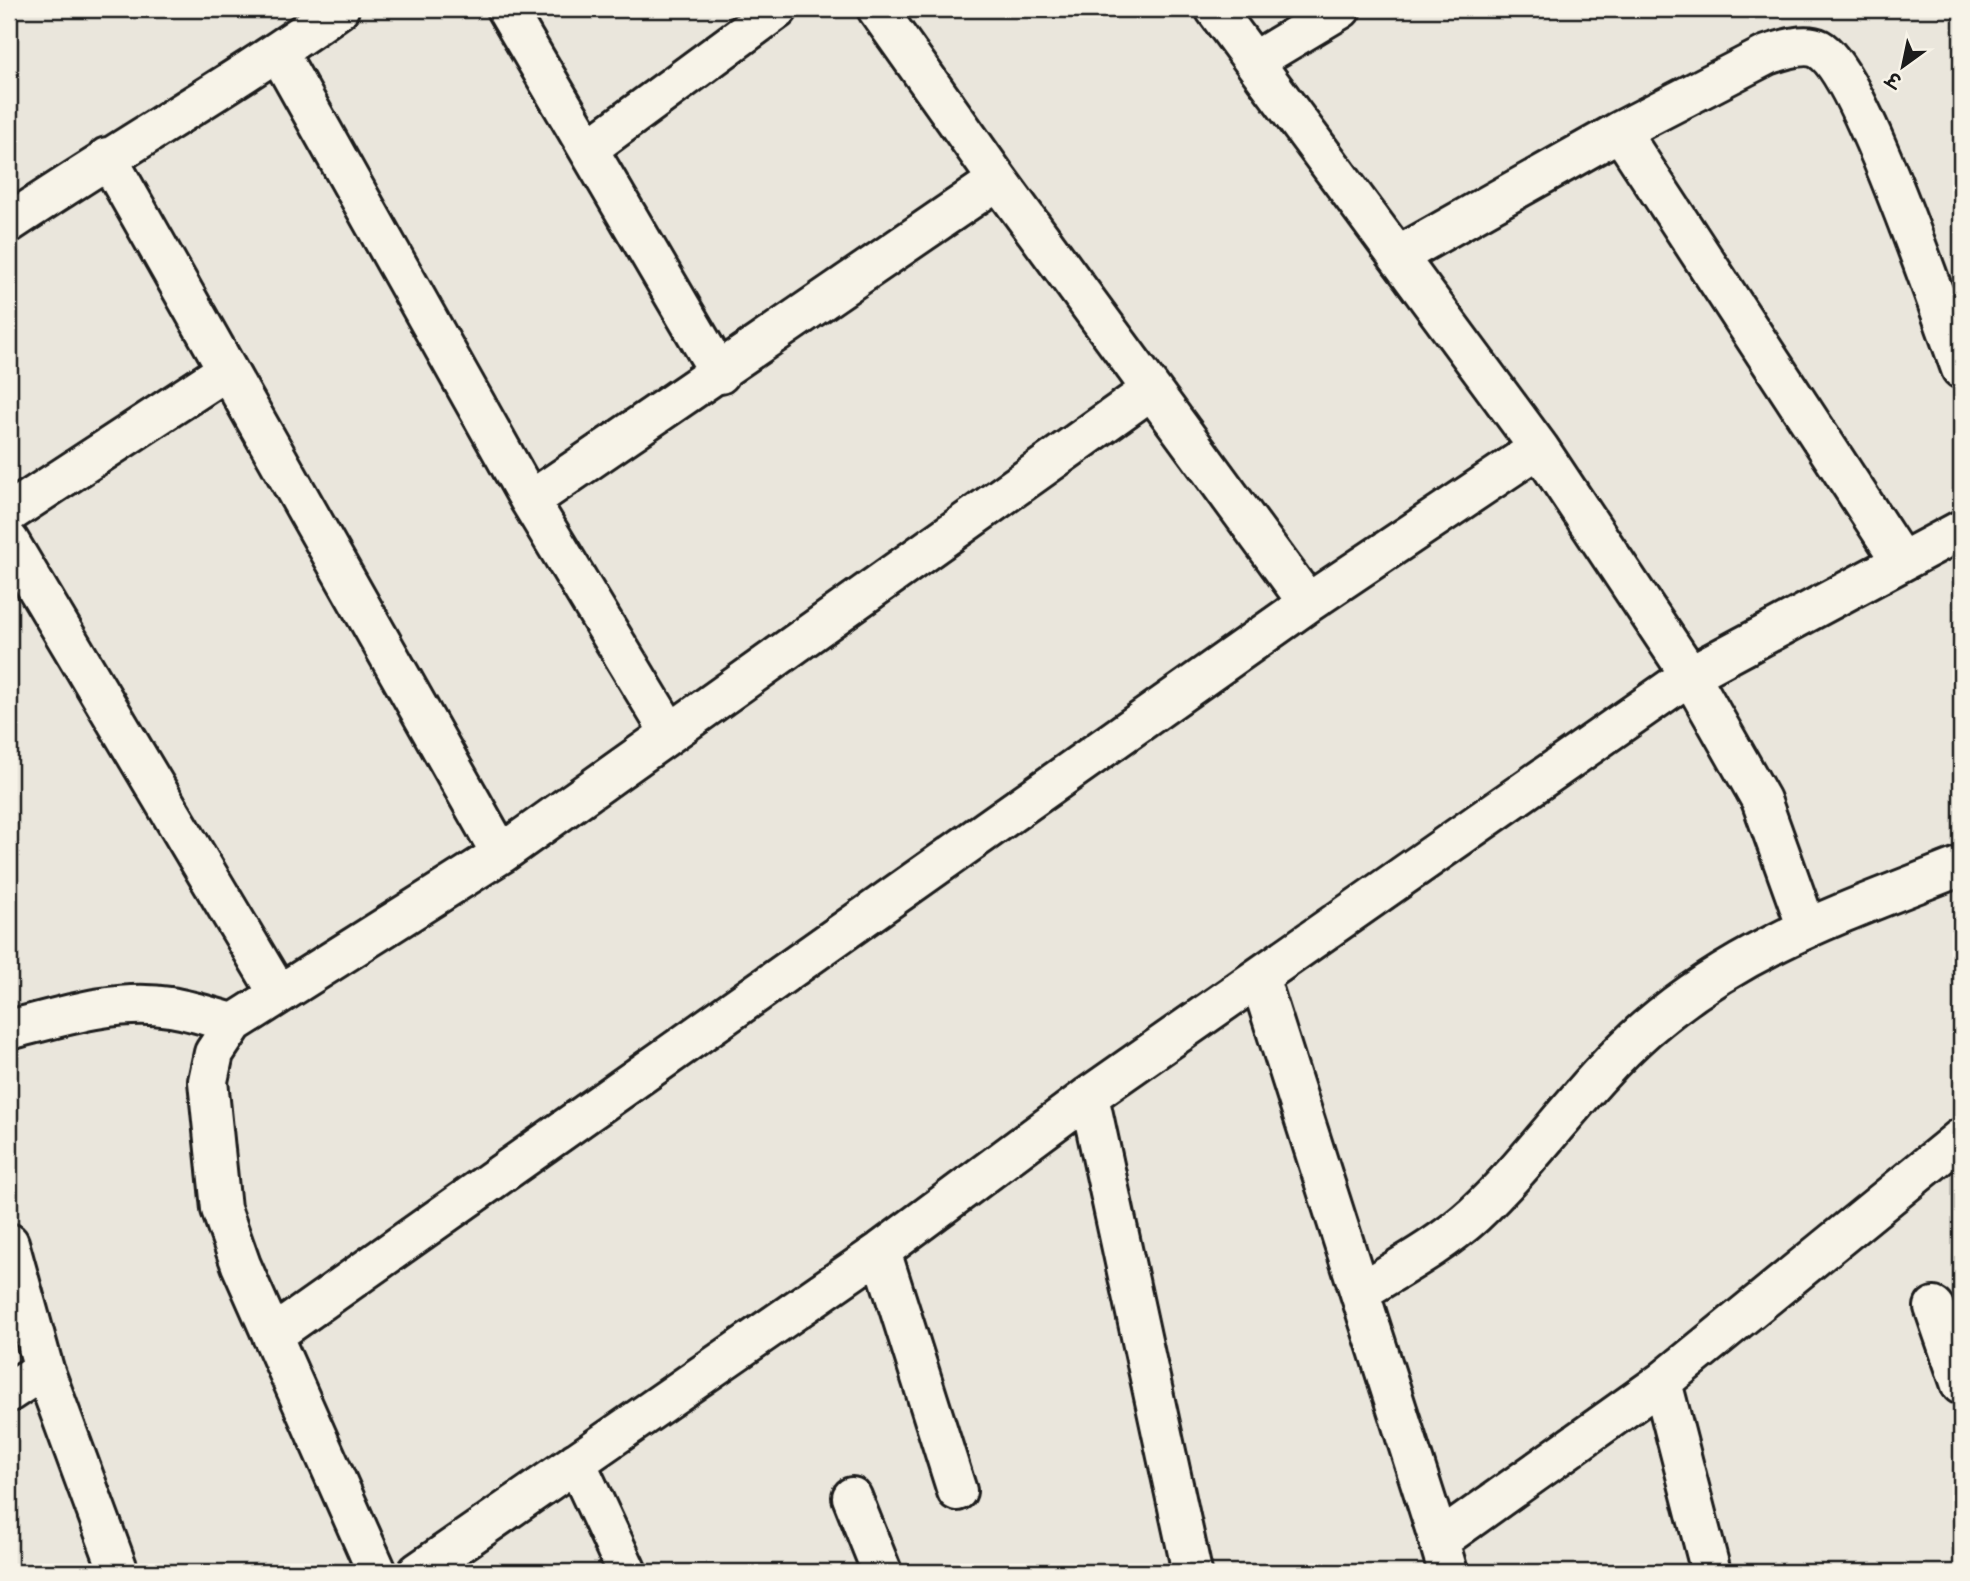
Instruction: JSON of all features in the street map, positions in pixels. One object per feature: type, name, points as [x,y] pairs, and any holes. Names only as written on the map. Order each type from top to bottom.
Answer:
[{"type":"street","points":[[9,223],[107,158],[278,52],[339,9]]},
{"type":"street","points":[[506,9],[720,374]]},
{"type":"street","points":[[588,149],[778,9]]},
{"type":"street","points":[[877,9],[1307,604]]},
{"type":"street","points":[[1215,9],[1256,61],[1539,448],[1690,675],[1761,800],[1807,928]]},
{"type":"street","points":[[1256,61],[1341,9]]},
{"type":"street","points":[[1398,256],[1620,131],[1767,55],[1791,47],[1818,48],[1837,64],[1882,157],[1961,369]]},
{"type":"street","points":[[278,52],[530,502],[670,733]]},
{"type":"street","points":[[1620,131],[1901,561]]},
{"type":"street","points":[[107,158],[501,854]]},
{"type":"street","points":[[530,502],[720,374],[998,180]]},
{"type":"street","points":[[9,513],[227,370]]},
{"type":"street","points":[[377,1572],[240,1265],[221,1209],[208,1081],[214,1053],[234,1023],[501,854],[1151,390]]},
{"type":"street","points":[[272,1336],[1307,604],[1539,448]]},
{"type":"street","points":[[418,1572],[881,1251],[1090,1096],[1690,675],[1961,530]]},
{"type":"street","points":[[9,541],[278,993]]},
{"type":"street","points":[[1360,1292],[1442,1240],[1474,1215],[1621,1051],[1727,968],[1807,928],[1961,866]]},
{"type":"street","points":[[1260,979],[1443,1556],[1662,1382],[1961,1138]]},
{"type":"street","points":[[9,1030],[86,1011],[128,1006],[169,1007],[234,1023]]},
{"type":"street","points":[[1090,1096],[1192,1572]]},
{"type":"street","points":[[9,1244],[44,1369],[119,1572]]},
{"type":"street","points":[[881,1251],[957,1491]]},
{"type":"street","points":[[1934,1307],[1961,1385]]},
{"type":"street","points":[[9,1392],[44,1369]]},
{"type":"street","points":[[1662,1382],[1711,1572]]},
{"type":"street","points":[[576,1462],[627,1572]]},
{"type":"street","points":[[852,1497],[882,1572]]}]
